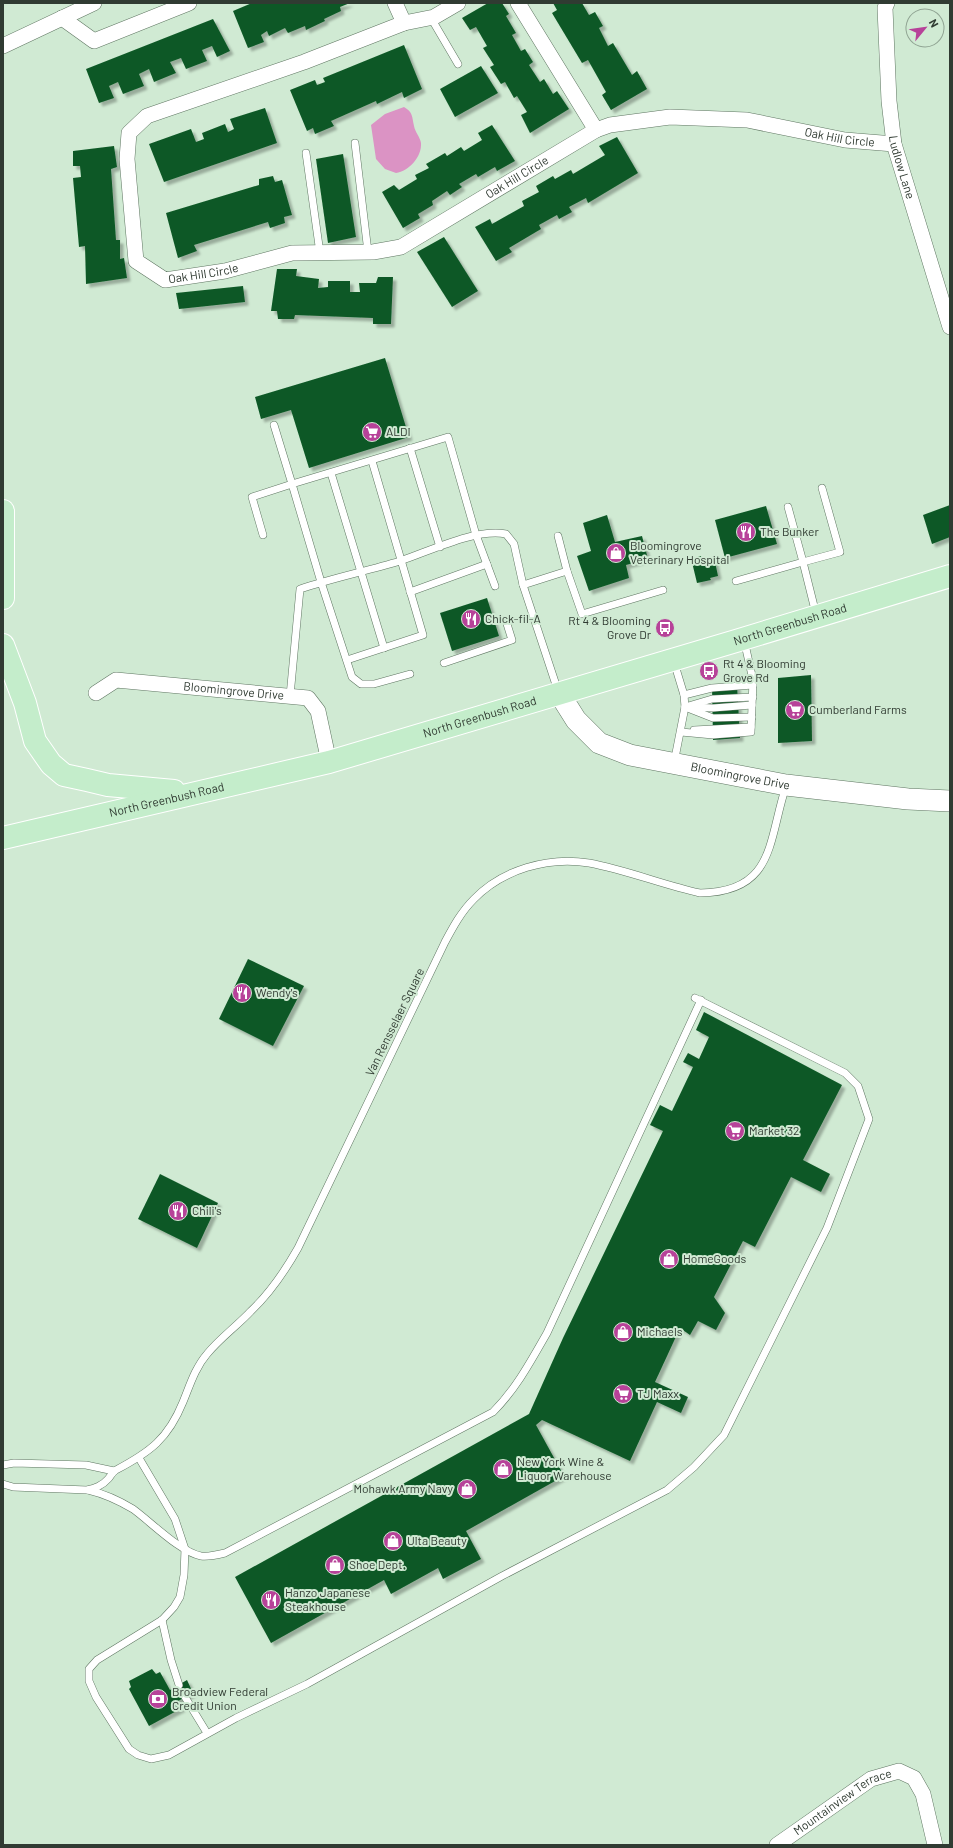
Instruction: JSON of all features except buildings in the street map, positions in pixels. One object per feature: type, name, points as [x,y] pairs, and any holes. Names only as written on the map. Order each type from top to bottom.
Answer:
[{"type":"main road","points":[[3,511],[3,598]]},
{"type":"main road","name":"North Greenbush Road","points":[[3,838],[329,762],[744,639],[950,576]]},
{"type":"main road","points":[[3,645],[25,703],[35,741],[52,764],[64,775],[108,785],[197,793]]},
{"type":"street","points":[[3,46],[94,3]]},
{"type":"street","points":[[62,18],[94,41],[189,3]]},
{"type":"street","points":[[395,3],[404,23]]},
{"type":"street","name":"Oak Hill Circle","points":[[458,3],[431,18],[404,23],[304,62],[147,116],[129,133],[127,159],[136,261],[165,280],[225,271],[292,253],[368,252],[401,247],[596,130],[610,125],[670,117],[747,120],[845,140],[894,144]]},
{"type":"street","points":[[518,3],[596,130]]},
{"type":"street","name":"Ludlow Lane","points":[[887,3],[885,8],[889,101],[894,144],[950,327]]},
{"type":"street","name":"Bloomingrove Drive","points":[[96,693],[116,680],[308,698],[318,711],[329,762]]},
{"type":"street","name":"Bloomingrove Drive","points":[[559,693],[576,720],[599,743],[630,755],[786,785],[908,799],[950,801]]},
{"type":"street","name":"Mountainview Terrace","points":[[777,1845],[871,1779],[899,1771],[914,1778],[924,1794],[935,1845]]},
{"type":"lane","points":[[431,18],[458,64]]},
{"type":"lane","points":[[354,143],[368,252]]},
{"type":"lane","points":[[306,153],[320,253]]},
{"type":"lane","points":[[274,425],[321,582],[352,676],[361,684],[383,682],[410,674]]},
{"type":"lane","points":[[262,535],[252,497],[448,437],[476,535],[495,586]]},
{"type":"lane","points":[[410,448],[440,547]]},
{"type":"lane","points":[[347,660],[423,634],[400,561],[372,461]]},
{"type":"lane","points":[[331,473],[384,648]]},
{"type":"lane","points":[[736,581],[840,552],[822,488]]},
{"type":"lane","points":[[788,507],[817,616]]},
{"type":"lane","points":[[290,696],[300,589],[400,561],[476,535],[496,532],[506,534],[514,544],[523,585],[559,693]]},
{"type":"lane","points":[[558,536],[567,571],[582,614],[663,590]]},
{"type":"lane","points":[[410,592],[487,564]]},
{"type":"lane","points":[[523,585],[567,571]]},
{"type":"lane","points":[[444,662],[512,640],[507,624]]},
{"type":"lane","points":[[681,732],[713,735],[751,732],[753,685],[744,639]]},
{"type":"lane","points":[[673,660],[684,695],[685,707],[674,763]]},
{"type":"lane","points":[[684,695],[712,688],[753,685]]},
{"type":"lane","points":[[685,707],[712,699],[753,697]]},
{"type":"lane","points":[[685,707],[713,708],[752,705]]},
{"type":"lane","points":[[685,707],[713,718],[752,717]]},
{"type":"lane","name":"Van Rensselaer Square","points":[[3,1484],[13,1487],[87,1490],[99,1487],[114,1471],[139,1458],[169,1430],[176,1418],[198,1366],[208,1353],[263,1299],[287,1267],[320,1206],[445,942],[460,916],[474,899],[491,885],[528,867],[548,862],[567,861],[606,867],[700,893],[716,893],[732,889],[746,882],[758,871],[766,858],[786,785]]},
{"type":"lane","points":[[87,1490],[111,1496],[134,1510],[159,1531],[185,1549],[200,1556],[225,1553],[238,1548],[493,1412],[503,1402],[521,1378],[547,1333],[698,999],[845,1073],[858,1086],[869,1118],[827,1228],[724,1434],[694,1467],[667,1490],[502,1576],[307,1684],[236,1718],[169,1755],[151,1759],[138,1755],[129,1749],[96,1697],[89,1681],[89,1669],[97,1660],[162,1620],[174,1607],[180,1597],[184,1575],[185,1549],[175,1519],[139,1458]]},
{"type":"lane","points":[[3,1464],[86,1465],[114,1471]]},
{"type":"lane","points":[[162,1620],[171,1660],[179,1684]]},
{"type":"lane","points":[[185,1697],[208,1733]]},
{"type":"shaded area","points":[[404,107],[412,115],[421,143],[421,148],[417,158],[410,166],[401,172],[396,173],[385,169],[376,159],[371,125],[385,114]]},
{"type":"place","name":"ALDI","points":[[372,432]]},
{"type":"place","name":"The Bunker","points":[[746,532]]},
{"type":"place","name":"Bloomingrove Veterinary Hospital","points":[[616,553]]},
{"type":"place","name":"Chick-fil-A","points":[[471,619]]},
{"type":"place","name":"Rt 4 & Blooming Grove Dr","points":[[665,628]]},
{"type":"place","name":"Rt 4 & Blooming Grove Rd","points":[[709,671]]},
{"type":"place","name":"Cumberland Farms","points":[[795,710]]},
{"type":"place","name":"Wendy's","points":[[242,993]]},
{"type":"place","name":"Market 32","points":[[735,1131]]},
{"type":"place","name":"Chili's","points":[[178,1211]]},
{"type":"place","name":"HomeGoods","points":[[669,1259]]},
{"type":"place","name":"Michaels","points":[[623,1332]]},
{"type":"place","name":"TJ Maxx","points":[[623,1394]]},
{"type":"place","name":"New York Wine & Liquor Warehouse","points":[[503,1469]]},
{"type":"place","name":"Mohawk Army Navy","points":[[467,1489]]},
{"type":"place","name":"Ulta Beauty","points":[[393,1541]]},
{"type":"place","name":"Shoe Dept.","points":[[335,1565]]},
{"type":"place","name":"Hanzo Japanese Steakhouse","points":[[271,1600]]},
{"type":"place","name":"Broadview Federal Credit Union","points":[[158,1699]]}]
